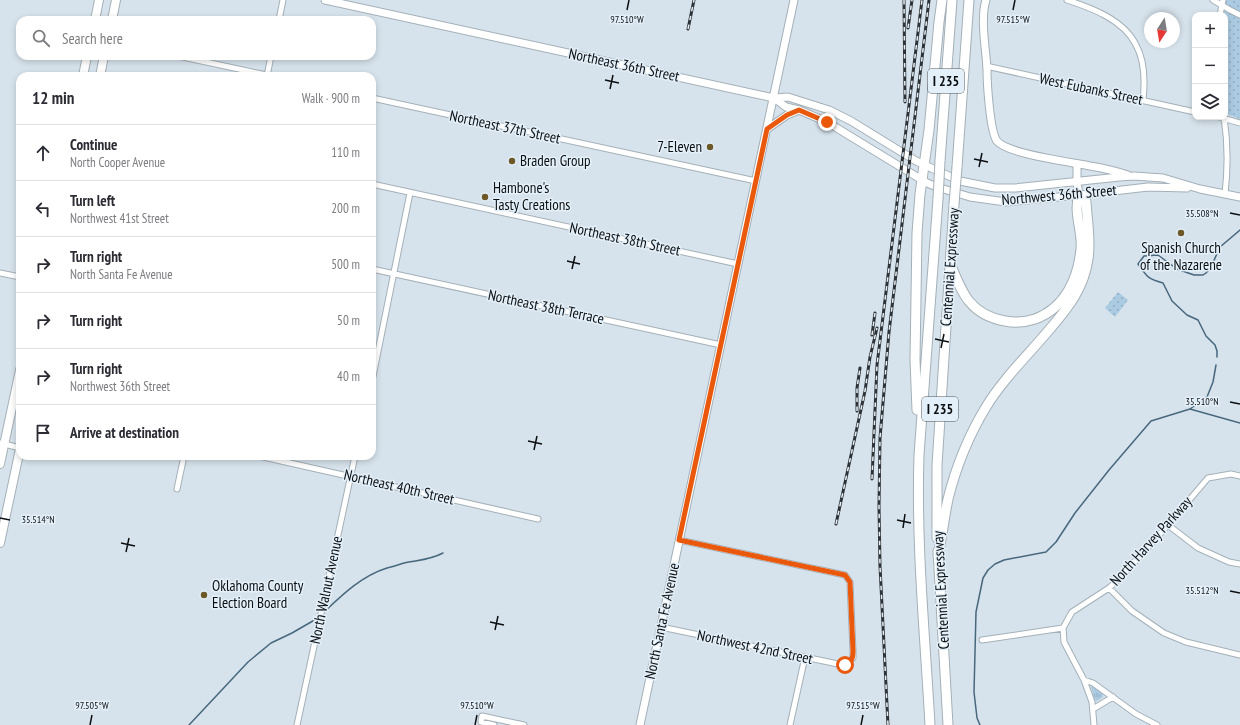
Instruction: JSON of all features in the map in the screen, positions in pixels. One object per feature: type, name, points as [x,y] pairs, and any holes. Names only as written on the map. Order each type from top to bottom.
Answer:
[{"type":"highway","points":[[919,455],[915,360],[916,256],[938,22],[942,0]]},
{"type":"highway","name":"Centennial Expressway","points":[[930,725],[919,533],[919,455],[952,0]]},
{"type":"highway","name":"Centennial Expressway","points":[[948,725],[938,556],[936,501],[937,465],[969,0]]},
{"type":"highway","points":[[938,556],[948,500],[969,438],[978,420],[1002,384],[1062,314],[1077,294],[1082,283],[1088,260],[1089,245],[1086,202],[1079,195],[1077,202],[1081,233],[1081,248],[1077,272],[1069,292],[1056,308],[1048,313],[1032,320],[1017,322],[1003,321],[987,316],[979,311],[967,299],[960,288],[950,263]]},
{"type":"main road","points":[[96,16],[99,0]]},
{"type":"main road","points":[[113,16],[116,0]]},
{"type":"main road","name":"Northeast 36th Street","points":[[324,0],[774,98],[788,97],[829,110],[851,120],[924,165]]},
{"type":"main road","name":"North Santa Fe Avenue","points":[[640,725],[794,0]]},
{"type":"main road","points":[[986,0],[984,9],[986,66]]},
{"type":"main road","points":[[84,72],[86,60]]},
{"type":"main road","points":[[101,72],[103,60]]},
{"type":"main road","name":"Northwest 36th Street","points":[[986,66],[992,123],[997,141],[1003,146],[1018,152],[1134,176],[1162,178],[1200,189],[1240,197]]},
{"type":"main road","name":"Northwest 36th Street","points":[[774,98],[786,107],[815,116],[839,129],[922,180],[937,187],[962,195],[995,201],[1017,201],[1148,187],[1200,189]]},
{"type":"main road","points":[[767,129],[787,115],[799,110]]},
{"type":"main road","points":[[1078,164],[1077,182],[1079,195]]},
{"type":"main road","name":"Northwest 36th Street","points":[[924,165],[960,181],[995,188],[1015,188],[1134,176]]},
{"type":"main road","points":[[0,464],[2,444],[16,386]]},
{"type":"main road","points":[[0,543],[17,460]]},
{"type":"street","points":[[280,16],[283,0]]},
{"type":"street","points":[[1067,0],[1089,8],[1111,19],[1133,39],[1137,46],[1142,64],[1144,91],[1143,100]]},
{"type":"street","points":[[1213,0],[1240,14]]},
{"type":"street","points":[[1221,12],[1223,0]]},
{"type":"street","points":[[196,60],[250,72]]},
{"type":"street","points":[[269,72],[270,60]]},
{"type":"street","name":"West Eubanks Street","points":[[986,66],[1192,111]]},
{"type":"street","name":"Northeast 37th Street","points":[[376,99],[756,181]]},
{"type":"street","points":[[1228,119],[1240,123]]},
{"type":"street","points":[[1225,120],[1228,164],[1225,194]]},
{"type":"street","name":"Northeast 38th Street","points":[[376,185],[738,264]]},
{"type":"street","points":[[376,361],[410,193]]},
{"type":"street","name":"Northeast 38th Terrace","points":[[376,270],[721,345]]},
{"type":"street","points":[[0,273],[16,276]]},
{"type":"street","points":[[2,444],[16,447]]},
{"type":"street","points":[[177,489],[183,460]]},
{"type":"street","name":"Northeast 40th Street","points":[[277,460],[538,519]]},
{"type":"street","name":"North Walnut Avenue","points":[[296,725],[354,460]]},
{"type":"street","name":"North Harvey Parkway","points":[[1063,628],[1072,612],[1109,588],[1121,577],[1208,478],[1232,474],[1240,476]]},
{"type":"street","points":[[1168,525],[1198,548],[1229,562],[1240,564]]},
{"type":"street","name":"Northwest 42nd Street","points":[[661,627],[842,665],[849,663],[853,658],[850,582],[846,576],[840,573],[679,540]]},
{"type":"street","points":[[1109,588],[1132,611],[1164,632],[1186,642],[1240,655]]},
{"type":"street","points":[[982,640],[1063,628],[1064,642],[1084,680],[1093,709],[1094,725]]},
{"type":"street","points":[[790,725],[805,657]]},
{"type":"street","points":[[1084,680],[1093,683],[1136,714],[1157,725]]},
{"type":"street","points":[[1093,709],[1113,697]]},
{"type":"street","points":[[494,725],[481,722],[482,716],[524,725]]},
{"type":"green space","points":[[1225,0],[1240,0],[1240,119],[1228,114],[1228,12],[1224,12]]},
{"type":"green space","points":[[1118,292],[1128,300],[1115,317],[1105,308]]},
{"type":"green space","points":[[1093,686],[1103,694],[1103,697],[1097,701],[1095,700],[1091,687]]},
{"type":"waterway","points":[[1217,357],[1215,345],[1206,336],[1198,320],[1187,315],[1172,301],[1163,283],[1148,277],[1138,264],[1144,256],[1158,255],[1177,269],[1194,275],[1203,275],[1211,267],[1220,247],[1240,230]]},
{"type":"waterway","points":[[980,725],[977,718],[974,692],[976,612],[983,578],[988,570],[995,564],[1004,560],[1046,552],[1056,542],[1075,513],[1109,470],[1151,421],[1190,409],[1207,397],[1213,382],[1216,365]]},
{"type":"waterway","points":[[1190,409],[1240,423]]},
{"type":"waterway","points":[[322,614],[352,587],[369,576],[387,568],[429,558],[443,553]]},
{"type":"waterway","points":[[189,725],[248,662],[271,643],[318,618]]},
{"type":"railway","points":[[688,29],[694,0]]},
{"type":"railway","points":[[904,0],[905,102]]},
{"type":"railway","points":[[908,28],[912,0]]},
{"type":"railway","points":[[872,479],[877,365],[922,0]]},
{"type":"railway","points":[[888,725],[880,566],[880,438],[889,332],[929,0]]},
{"type":"railway","points":[[872,335],[875,313]]},
{"type":"railway","points":[[836,524],[877,328]]},
{"type":"railway","points":[[857,411],[857,388],[860,368]]},
{"type":"place","name":"7-Eleven","points":[[710,147]]},
{"type":"place","name":"Braden Group","points":[[512,161]]},
{"type":"place","name":"Hambone's Tasty Creations","points":[[485,197]]},
{"type":"place","name":"Spanish Church of the Nazarene","points":[[1181,233]]},
{"type":"place","name":"Oklahoma County Election Board","points":[[204,595]]},
{"type":"route","points":[[827,122],[799,110],[787,115],[767,129],[679,540],[845,575],[850,582],[853,658],[845,665]]}]
